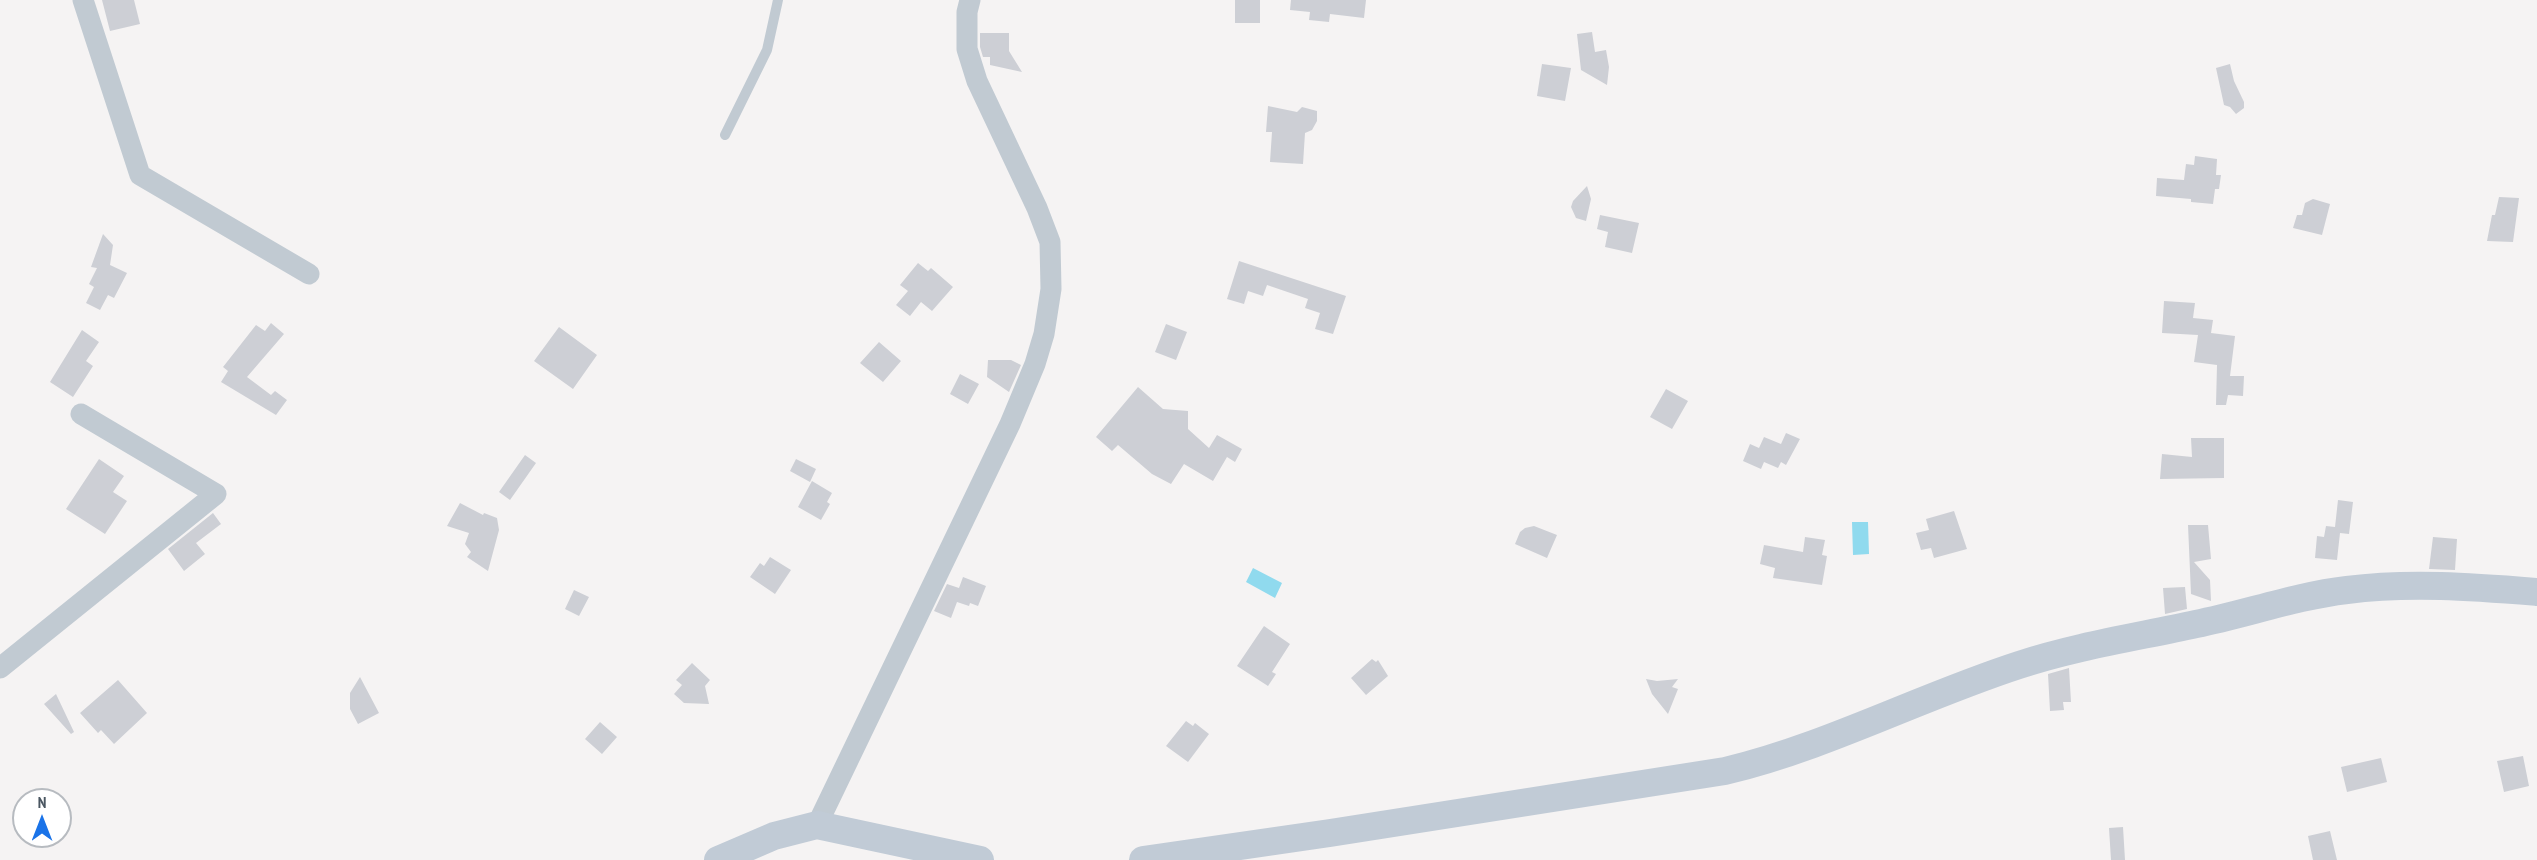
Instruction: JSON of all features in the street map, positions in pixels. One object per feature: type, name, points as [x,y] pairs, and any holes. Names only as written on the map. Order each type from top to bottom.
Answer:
[{"type":"main road","points":[[1143,860],[1725,771],[1800,749],[2029,662],[2090,645],[2197,624],[2345,590],[2417,584],[2537,592]]},
{"type":"main road","points":[[718,860],[774,836],[817,825],[980,860]]},
{"type":"street","points":[[83,0],[140,175],[309,274]]},
{"type":"street","points":[[817,825],[1010,424],[1035,364],[1044,334],[1051,290],[1050,242],[1037,208],[977,81],[967,49],[967,12],[970,0]]},
{"type":"street","points":[[0,668],[216,494],[81,414]]},
{"type":"lane","points":[[725,135],[767,50],[778,0]]},
{"type":"water","points":[[1852,522],[1868,522],[1869,554],[1853,555]]},
{"type":"water","points":[[1253,568],[1282,583],[1275,598],[1246,582]]},
{"type":"building","points":[[102,0],[134,0],[140,24],[110,31]]},
{"type":"building","points":[[1235,0],[1260,0],[1260,23],[1235,23]]},
{"type":"building","points":[[1291,0],[1366,0],[1364,18],[1330,14],[1329,22],[1309,20],[1310,12],[1290,10]]},
{"type":"building","points":[[1592,32],[1595,52],[1606,50],[1609,67],[1607,85],[1581,70],[1577,34]]},
{"type":"building","points":[[980,33],[1009,33],[1009,51],[1022,72],[990,65],[990,57],[983,57]]},
{"type":"building","points":[[1542,64],[1571,68],[1565,101],[1537,96]]},
{"type":"building","points":[[2230,64],[2234,81],[2244,102],[2244,108],[2236,114],[2230,107],[2224,105],[2216,68]]},
{"type":"building","points":[[1268,106],[1297,112],[1302,107],[1317,111],[1317,121],[1312,130],[1305,133],[1303,164],[1270,162],[1272,132],[1266,132]]},
{"type":"building","points":[[2195,156],[2217,159],[2216,175],[2221,175],[2219,189],[2215,189],[2213,204],[2191,202],[2191,199],[2156,196],[2157,178],[2184,180],[2186,164],[2194,165]]},
{"type":"building","points":[[1587,186],[1591,199],[1586,221],[1576,218],[1571,207],[1573,201]]},
{"type":"building","points":[[2499,197],[2519,198],[2513,242],[2487,241],[2492,215],[2495,215]]},
{"type":"building","points":[[2313,199],[2330,204],[2322,235],[2293,228],[2297,215],[2302,215],[2305,203]]},
{"type":"building","points":[[1600,215],[1639,223],[1632,253],[1605,247],[1608,232],[1597,229]]},
{"type":"building","points":[[103,234],[113,245],[110,265],[127,273],[114,298],[108,295],[100,310],[86,303],[94,287],[89,284],[97,268],[91,267]]},
{"type":"building","points":[[1239,261],[1346,296],[1333,334],[1315,329],[1320,313],[1305,308],[1308,299],[1267,285],[1263,296],[1248,291],[1244,304],[1227,299]]},
{"type":"building","points":[[918,263],[928,271],[931,268],[953,287],[932,311],[921,302],[910,316],[896,305],[908,291],[900,285]]},
{"type":"building","points":[[2164,301],[2195,303],[2193,318],[2213,320],[2211,333],[2235,336],[2230,376],[2244,376],[2243,396],[2228,395],[2226,405],[2216,405],[2217,365],[2194,362],[2198,335],[2162,333]]},
{"type":"building","points":[[271,323],[284,334],[247,377],[271,395],[275,391],[287,400],[276,415],[221,382],[228,371],[223,367],[256,325],[265,331]]},
{"type":"building","points":[[1166,324],[1187,332],[1176,360],[1155,352]]},
{"type":"building","points":[[559,327],[597,355],[573,389],[534,361]]},
{"type":"building","points":[[82,330],[99,342],[86,361],[93,366],[73,397],[50,382]]},
{"type":"building","points":[[879,342],[901,361],[883,382],[860,363]]},
{"type":"building","points":[[988,360],[1011,360],[1021,365],[1009,392],[987,377]]},
{"type":"building","points":[[960,374],[979,384],[968,404],[950,394]]},
{"type":"building","points":[[1138,387],[1163,409],[1188,411],[1188,429],[1209,448],[1217,435],[1242,449],[1235,462],[1227,457],[1213,481],[1184,464],[1171,484],[1152,474],[1118,445],[1112,451],[1096,437]]},
{"type":"building","points":[[1666,389],[1688,401],[1672,429],[1650,417]]},
{"type":"building","points":[[1786,433],[1800,439],[1786,465],[1781,462],[1778,468],[1764,462],[1761,469],[1743,461],[1750,444],[1759,448],[1764,437],[1781,444]]},
{"type":"building","points":[[2191,438],[2224,438],[2224,478],[2160,479],[2162,454],[2192,457]]},
{"type":"building","points":[[525,455],[536,463],[510,500],[499,492]]},
{"type":"building","points":[[99,459],[124,476],[113,492],[127,501],[105,534],[66,509]]},
{"type":"building","points":[[796,459],[816,469],[810,482],[790,471]]},
{"type":"building","points":[[812,481],[832,493],[827,502],[830,504],[821,520],[798,507]]},
{"type":"building","points":[[2338,500],[2353,502],[2349,534],[2340,533],[2337,560],[2315,558],[2317,536],[2324,537],[2326,526],[2335,527]]},
{"type":"building","points":[[460,503],[483,515],[484,513],[497,518],[499,530],[488,571],[467,557],[471,552],[465,544],[469,533],[447,526]]},
{"type":"building","points":[[1954,511],[1967,549],[1934,558],[1931,548],[1921,550],[1916,533],[1929,530],[1926,519]]},
{"type":"building","points":[[213,513],[221,524],[196,543],[205,554],[184,571],[168,549]]},
{"type":"building","points":[[2188,525],[2208,525],[2211,559],[2194,562],[2210,580],[2211,601],[2191,594]]},
{"type":"building","points":[[1534,526],[1557,535],[1547,558],[1515,544],[1520,532]]},
{"type":"building","points":[[1805,537],[1825,540],[1822,555],[1827,556],[1822,585],[1773,578],[1775,568],[1760,564],[1764,545],[1803,552]]},
{"type":"building","points":[[2433,537],[2457,539],[2455,570],[2429,569]]},
{"type":"building","points":[[770,557],[791,570],[775,594],[750,577],[760,563],[764,566]]},
{"type":"building","points":[[963,577],[986,586],[978,606],[957,602],[951,618],[934,611],[947,584],[959,588]]},
{"type":"building","points":[[2185,587],[2187,609],[2165,614],[2163,588]]},
{"type":"building","points":[[574,590],[589,597],[579,616],[565,609]]},
{"type":"building","points":[[1264,626],[1290,644],[1272,672],[1276,674],[1268,686],[1237,666]]},
{"type":"building","points":[[1372,659],[1376,662],[1378,660],[1388,676],[1366,695],[1351,678]]},
{"type":"building","points":[[692,663],[710,680],[705,686],[709,704],[684,703],[674,694],[682,685],[676,680]]},
{"type":"building","points":[[2069,668],[2071,702],[2063,702],[2064,710],[2050,711],[2048,674]]},
{"type":"building","points":[[360,677],[379,713],[358,724],[350,709],[350,693]]},
{"type":"building","points":[[1646,679],[1657,681],[1678,679],[1672,687],[1678,689],[1668,714],[1652,694]]},
{"type":"building","points":[[118,680],[147,713],[114,744],[101,730],[98,733],[80,713]]},
{"type":"building","points":[[56,694],[74,732],[71,734],[44,704]]},
{"type":"building","points":[[1186,721],[1193,726],[1195,723],[1209,734],[1188,762],[1166,746]]},
{"type":"building","points":[[600,722],[617,737],[602,754],[585,739]]},
{"type":"building","points":[[2523,756],[2529,786],[2504,792],[2497,761]]},
{"type":"building","points":[[2381,758],[2387,782],[2347,792],[2341,767]]},
{"type":"building","points":[[2123,827],[2125,860],[2111,860],[2109,828]]},
{"type":"building","points":[[2330,831],[2337,860],[2313,860],[2308,836]]}]
